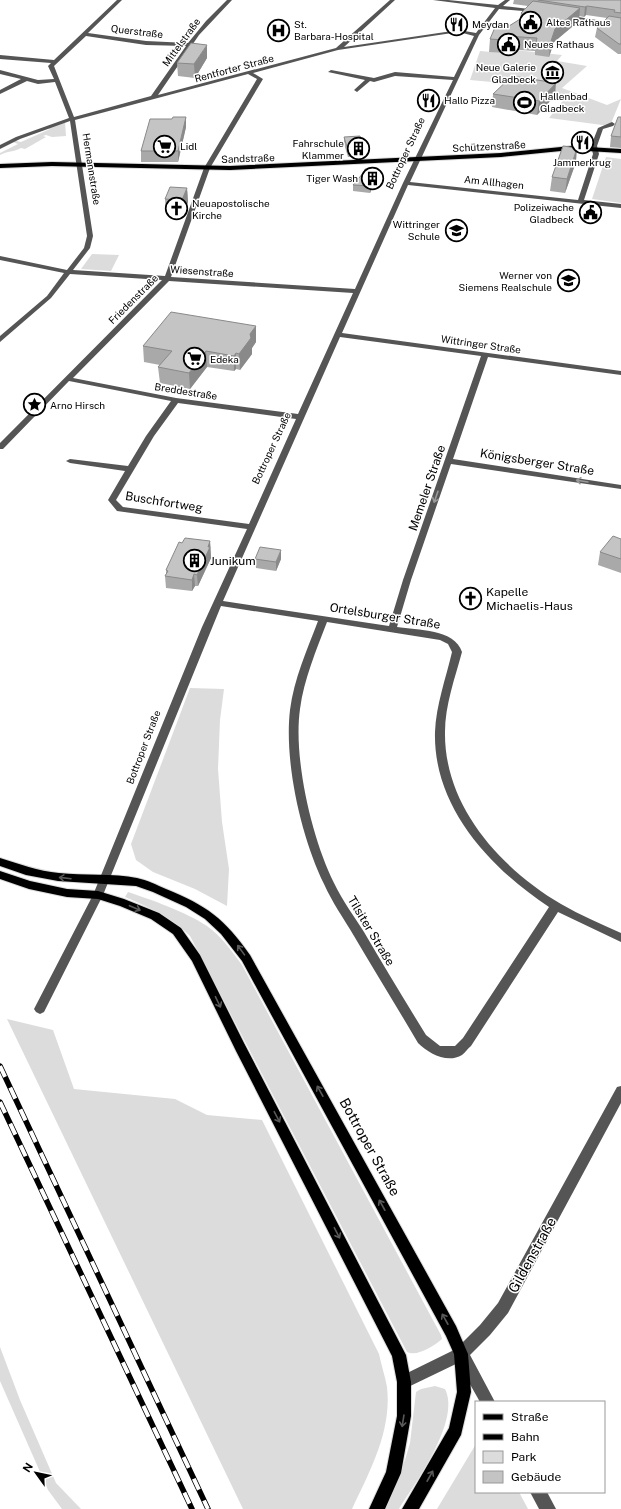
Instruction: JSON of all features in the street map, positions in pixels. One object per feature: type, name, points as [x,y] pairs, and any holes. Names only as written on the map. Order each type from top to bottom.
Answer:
[{"type":"main road","name":"Schützenstraße","points":[[418,158],[502,155],[561,150],[595,150],[621,153]]},
{"type":"main road","name":"Sandstraße","points":[[0,170],[78,166],[207,168],[302,165],[418,158]]},
{"type":"main road","name":"Sandstraße","points":[[0,166],[58,164],[78,166]]},
{"type":"main road","points":[[0,862],[26,871],[58,877],[76,879],[104,879]]},
{"type":"main road","points":[[0,875],[29,885],[60,891],[98,895],[124,903],[155,916],[177,931],[196,958],[240,1047],[399,1355],[404,1382],[404,1416],[394,1473],[377,1509]]},
{"type":"main road","name":"Bottroper Straße","points":[[104,879],[137,882],[175,897],[216,921],[231,938],[246,958],[272,1003],[448,1324],[461,1354],[464,1392],[456,1430],[420,1495],[410,1509]]},
{"type":"street","points":[[0,57],[54,62],[120,0]]},
{"type":"street","name":"Mittelstraße","points":[[153,98],[188,46],[210,18],[230,0]]},
{"type":"street","points":[[338,49],[393,0]]},
{"type":"street","points":[[435,0],[544,13]]},
{"type":"street","name":"Bottroper Straße","points":[[40,1009],[98,895],[181,688],[251,527],[339,335],[356,291],[406,183],[477,35],[498,8],[508,0]]},
{"type":"street","points":[[559,15],[621,25]]},
{"type":"street","name":"Rentforter Straße","points":[[0,147],[38,130],[72,119],[338,49],[459,32],[473,33],[477,35]]},
{"type":"street","name":"Querstraße","points":[[84,34],[150,43],[188,46]]},
{"type":"street","name":"Hermannstraße","points":[[0,340],[49,297],[87,248],[90,236],[78,166],[72,119],[66,101],[51,70],[51,66],[54,62]]},
{"type":"street","points":[[0,72],[38,82],[56,80]]},
{"type":"street","points":[[331,72],[374,80],[395,74],[457,79]]},
{"type":"street","name":"Friedenstraße","points":[[0,447],[166,279],[207,168],[260,79],[250,73]]},
{"type":"street","points":[[0,92],[26,79]]},
{"type":"street","points":[[357,90],[369,79]]},
{"type":"street","points":[[581,201],[601,128],[612,124]]},
{"type":"street","name":"Am Allhagen","points":[[406,183],[621,206]]},
{"type":"street","name":"Wiesenstraße","points":[[0,258],[69,272],[356,291]]},
{"type":"street","name":"Wittringer Straße","points":[[339,335],[621,373]]},
{"type":"street","name":"Memeler Straße","points":[[392,630],[407,580],[485,355]]},
{"type":"street","name":"Breddestraße","points":[[68,379],[176,400],[301,416]]},
{"type":"street","name":"Buschfortweg","points":[[176,400],[150,436],[112,500],[120,509],[251,527]]},
{"type":"street","name":"Königsberger Straße","points":[[449,460],[621,487]]},
{"type":"street","points":[[70,461],[131,469]]},
{"type":"street","name":"Ortelsburger Straße","points":[[218,603],[442,637],[450,640],[456,646],[457,652],[442,716],[440,748],[451,790],[467,822],[490,852],[521,881],[556,906],[621,938]]},
{"type":"street","name":"Tilsiter Straße","points":[[323,620],[299,690],[295,718],[294,736],[297,761],[310,836],[318,860],[329,884],[422,1039],[433,1050],[447,1053],[458,1051],[467,1042],[556,906]]},
{"type":"street","name":"Gildenstraße","points":[[404,1382],[461,1354],[485,1330],[503,1308],[621,1091]]},
{"type":"street","points":[[461,1354],[487,1401]]},
{"type":"street","points":[[539,1493],[548,1509]]},
{"type":"green space","points":[[505,49],[562,55],[557,61],[587,66],[562,88],[607,105],[621,99],[610,126],[549,118],[565,98],[492,82],[470,80],[480,51],[503,53]]},
{"type":"green space","points":[[65,122],[66,136],[52,137],[46,135],[43,136],[46,137],[25,149],[21,148],[0,155],[0,153],[18,144],[13,142],[21,142],[50,129],[47,128]]},
{"type":"green space","points":[[606,157],[621,159],[621,203],[592,199]]},
{"type":"green space","points":[[92,254],[119,255],[111,271],[81,269]]},
{"type":"green space","points":[[190,688],[224,689],[220,720],[218,769],[222,822],[229,869],[227,906],[195,889],[153,872],[136,860],[131,844]]},
{"type":"green space","points":[[128,892],[179,911],[207,926],[222,939],[242,965],[441,1335],[442,1339],[435,1345],[416,1353],[407,1352],[190,936],[175,923],[159,913],[125,897]]},
{"type":"green space","points":[[7,1019],[53,1030],[74,1089],[175,1099],[207,1115],[262,1120],[379,1354],[387,1387],[388,1403],[383,1435],[366,1480],[352,1509],[243,1509]]},
{"type":"green space","points":[[0,1347],[20,1400],[56,1483],[81,1509],[62,1509],[48,1490],[0,1381]]},
{"type":"green space","points":[[435,1386],[445,1389],[448,1402],[447,1417],[442,1433],[416,1483],[399,1509],[382,1509],[405,1460],[410,1443],[416,1392],[421,1389]]},
{"type":"green space","points":[[475,1446],[475,1493],[520,1493],[528,1509],[437,1509]]},
{"type":"building","points":[[538,0],[621,0],[621,13],[614,12],[615,10]]},
{"type":"building","points":[[533,1],[580,8],[555,29],[550,44],[536,42],[537,38],[506,36],[504,40],[490,39],[496,25],[509,26],[525,16],[521,13]]},
{"type":"building","points":[[609,16],[621,18],[621,44],[597,28]]},
{"type":"building","points":[[191,43],[207,45],[194,64],[177,63]]},
{"type":"building","points":[[512,76],[556,83],[539,101],[493,94]]},
{"type":"building","name":"Lidl","points":[[173,117],[186,117],[178,151],[141,151],[150,119],[172,119]]},
{"type":"building","points":[[618,117],[621,117],[621,137],[611,136]]},
{"type":"building","points":[[360,136],[365,149],[348,150],[344,137]]},
{"type":"building","points":[[563,146],[577,148],[567,179],[552,177]]},
{"type":"building","points":[[365,169],[378,170],[370,186],[353,185],[364,172]]},
{"type":"building","points":[[170,187],[187,188],[182,200],[165,199]]},
{"type":"building","points":[[171,312],[256,326],[250,334],[251,338],[239,354],[236,353],[234,356],[206,351],[189,373],[158,367],[172,351],[143,346]]},
{"type":"building","points":[[613,536],[621,539],[621,559],[600,552]]},
{"type":"building","points":[[185,538],[210,541],[208,547],[210,547],[197,575],[194,574],[192,580],[165,576],[168,571],[166,570],[179,542],[182,543]]},
{"type":"building","points":[[260,547],[281,550],[276,562],[255,559]]},
{"type":"railway","points":[[0,1066],[208,1509]]},
{"type":"railway","points":[[0,1102],[192,1509]]},
{"type":"place","name":"Altes Rathaus","points":[[531,22]]},
{"type":"place","name":"Meydan","points":[[457,24]]},
{"type":"place","name":"St. Barbara-Hospital","points":[[279,30]]},
{"type":"place","name":"Neues Rathaus","points":[[508,44]]},
{"type":"place","name":"Neue Galerie Gladbeck","points":[[552,73]]},
{"type":"place","name":"Hallo Pizza","points":[[428,100]]},
{"type":"place","name":"Hallenbad Gladbeck","points":[[524,102]]},
{"type":"place","name":"Jammerkrug","points":[[582,142]]},
{"type":"place","name":"Lidl","points":[[164,146]]},
{"type":"place","name":"Fahrschule Klammer","points":[[359,149]]},
{"type":"place","name":"Tiger Wash","points":[[373,178]]},
{"type":"place","name":"Neuapostolische Kirche","points":[[177,209]]},
{"type":"place","name":"Polizeiwache Gladbeck","points":[[590,213]]},
{"type":"place","name":"Wittringer Schule","points":[[456,230]]},
{"type":"place","name":"Werner von Siemens Realschule","points":[[568,281]]},
{"type":"place","name":"Edeka","points":[[195,359]]},
{"type":"place","name":"Arno Hirsch","points":[[34,405]]},
{"type":"place","name":"Junikum","points":[[195,561]]},
{"type":"place","name":"Kapelle Michaelis-Haus","points":[[471,599]]}]
